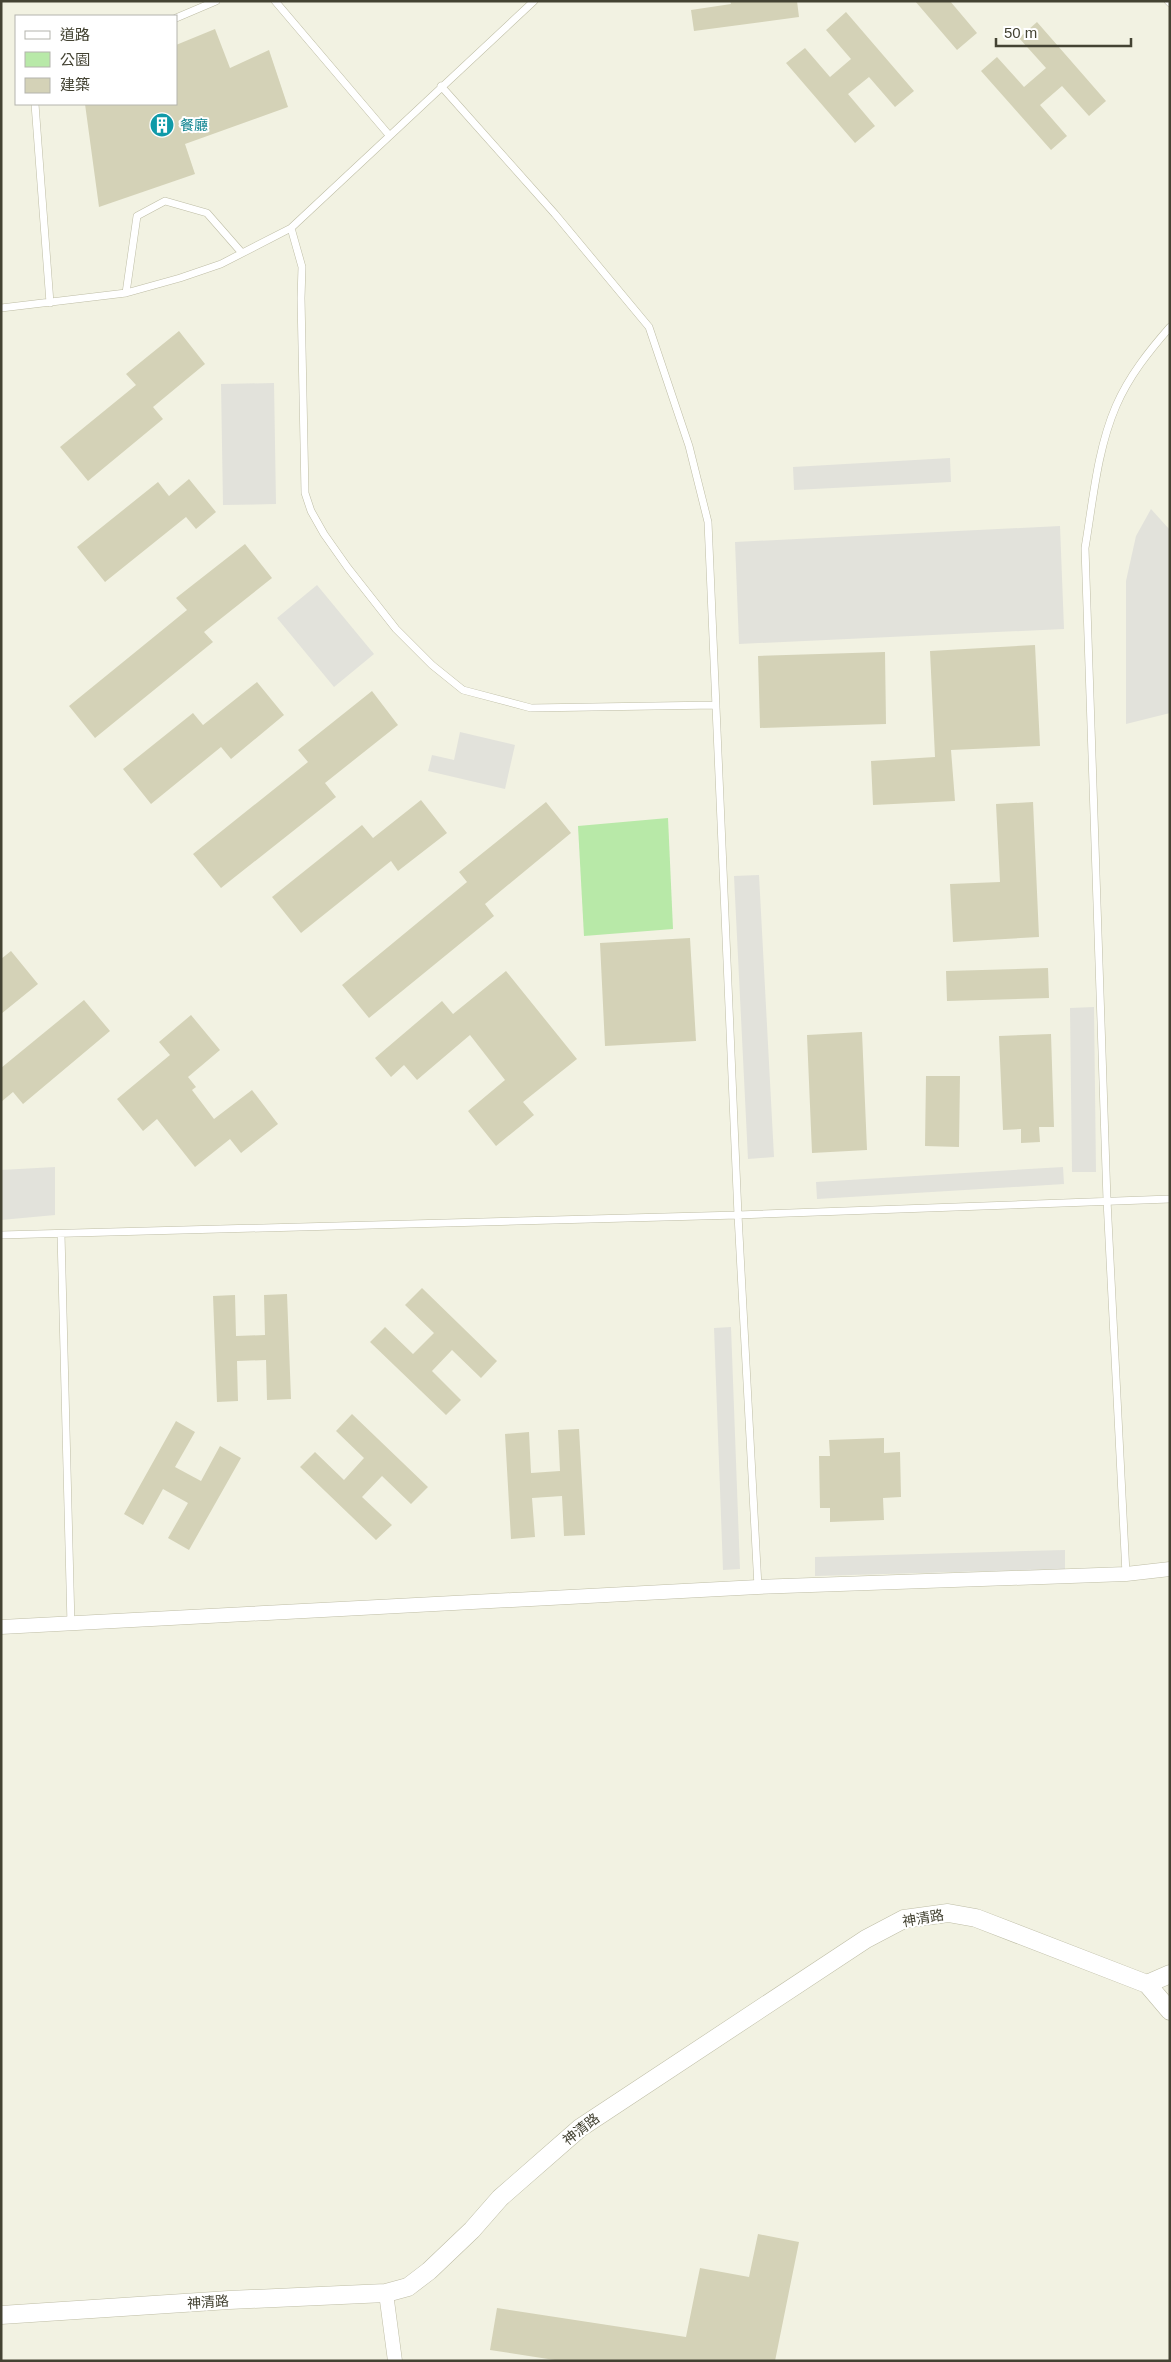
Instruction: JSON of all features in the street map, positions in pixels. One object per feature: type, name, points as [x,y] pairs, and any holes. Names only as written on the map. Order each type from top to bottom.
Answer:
[{"type":"street","points":[[1,1627],[71,1625],[758,1587],[1126,1574],[1170,1569]]},
{"type":"street","name":"神清路","points":[[1,2315],[229,2300],[386,2293],[408,2288],[429,2272],[472,2230],[500,2198],[580,2128],[692,2052],[866,1939],[904,1918],[948,1913],[976,1918],[1147,1984],[1170,2011]]},
{"type":"street","points":[[1147,1984],[1170,1974]]},
{"type":"street","points":[[386,2293],[395,2361]]},
{"type":"lane","points":[[178,17],[216,1]]},
{"type":"lane","points":[[275,1],[389,135]]},
{"type":"lane","points":[[1,308],[126,293],[220,264],[291,228],[534,1]]},
{"type":"lane","points":[[441,86],[555,214],[649,327],[689,446],[705,507],[708,522],[738,1215],[758,1587]]},
{"type":"lane","points":[[35,105],[50,303]]},
{"type":"lane","points":[[126,293],[137,216],[164,201],[207,213],[242,253]]},
{"type":"lane","points":[[291,228],[302,267],[301,307],[305,493],[324,534],[396,629],[432,665],[463,690],[531,708],[716,705]]},
{"type":"lane","points":[[1126,1574],[1107,1200],[1085,548],[1104,444],[1116,405],[1142,359],[1170,327]]},
{"type":"lane","points":[[1,1235],[738,1215],[1170,1199]]},
{"type":"lane","points":[[61,1234],[71,1625]]},
{"type":"green space","points":[[668,818],[673,929],[584,936],[578,826]]},
{"type":"shaded area","points":[[274,383],[276,504],[223,505],[221,384]]},
{"type":"shaded area","points":[[950,458],[951,482],[794,490],[793,467]]},
{"type":"shaded area","points":[[1151,509],[1170,530],[1170,713],[1126,724],[1126,581],[1136,536]]},
{"type":"shaded area","points":[[1060,526],[1064,629],[739,644],[735,542]]},
{"type":"shaded area","points":[[317,585],[374,654],[334,687],[277,618]]},
{"type":"shaded area","points":[[460,732],[515,745],[505,789],[428,771],[432,755],[454,760]]},
{"type":"shaded area","points":[[759,875],[774,1157],[748,1159],[734,876]]},
{"type":"shaded area","points":[[1094,1007],[1096,1172],[1072,1172],[1070,1008]]},
{"type":"shaded area","points":[[55,1167],[55,1215],[1,1220],[1,1170]]},
{"type":"shaded area","points":[[1063,1167],[1064,1184],[817,1199],[816,1182]]},
{"type":"shaded area","points":[[731,1327],[740,1569],[723,1570],[714,1328]]},
{"type":"shaded area","points":[[1065,1550],[1065,1569],[815,1576],[815,1557]]},
{"type":"building","points":[[730,1],[797,1],[799,17],[694,31],[691,10],[731,4]]},
{"type":"building","points":[[915,1],[950,1],[977,33],[957,50]]},
{"type":"building","points":[[846,12],[914,91],[895,107],[869,77],[848,94],[875,126],[855,143],[786,63],[805,48],[830,77],[851,59],[826,30]]},
{"type":"building","points":[[1037,22],[1106,101],[1089,116],[1062,86],[1040,105],[1067,136],[1051,150],[981,71],[997,57],[1024,87],[1046,68],[1019,38]]},
{"type":"building","name":"餐廳","points":[[215,29],[230,68],[269,50],[288,107],[185,144],[195,174],[99,207],[85,105],[178,105],[178,44]]},
{"type":"building","points":[[179,331],[205,364],[153,407],[163,419],[88,481],[60,447],[136,385],[126,374]]},
{"type":"building","points":[[189,479],[216,512],[196,529],[186,517],[105,582],[77,547],[158,482],[169,496]]},
{"type":"building","points":[[245,544],[272,578],[204,632],[213,642],[95,738],[69,706],[187,610],[176,598]]},
{"type":"building","points":[[1035,645],[1040,746],[951,750],[955,801],[873,805],[871,761],[935,757],[930,651]]},
{"type":"building","points":[[885,652],[886,724],[760,728],[758,656]]},
{"type":"building","points":[[257,682],[284,715],[231,759],[221,747],[151,804],[123,769],[193,713],[203,725]]},
{"type":"building","points":[[372,691],[398,725],[325,783],[336,797],[221,888],[193,854],[308,762],[298,750]]},
{"type":"building","points":[[421,800],[447,833],[398,871],[391,861],[301,933],[272,897],[362,825],[373,838]]},
{"type":"building","points":[[546,802],[571,833],[485,904],[494,916],[369,1018],[342,985],[467,882],[459,872]]},
{"type":"building","points":[[1033,802],[1039,937],[953,942],[950,884],[1000,882],[996,804]]},
{"type":"building","points":[[690,938],[696,1041],[605,1046],[600,943]]},
{"type":"building","points":[[11,951],[38,984],[1,1014],[1,959]]},
{"type":"building","points":[[1048,968],[1049,998],[947,1001],[946,971]]},
{"type":"building","points":[[506,971],[577,1059],[523,1102],[534,1115],[496,1146],[468,1111],[505,1080],[470,1035],[417,1080],[404,1065],[391,1077],[375,1058],[442,1001],[453,1014]]},
{"type":"building","points":[[84,1000],[110,1031],[23,1104],[13,1092],[1,1102],[1,1068]]},
{"type":"building","points":[[191,1015],[220,1050],[188,1077],[196,1087],[192,1090],[214,1119],[252,1090],[278,1124],[241,1153],[230,1139],[195,1167],[157,1119],[143,1131],[117,1099],[170,1055],[159,1042]]},
{"type":"building","points":[[862,1032],[867,1150],[812,1153],[807,1035]]},
{"type":"building","points":[[1051,1034],[1054,1127],[1039,1127],[1040,1142],[1021,1143],[1021,1129],[1003,1130],[999,1036]]},
{"type":"building","points":[[926,1076],[960,1076],[959,1147],[925,1146]]},
{"type":"building","points":[[422,1288],[497,1361],[481,1378],[452,1350],[432,1371],[461,1400],[446,1415],[370,1342],[385,1327],[413,1354],[434,1333],[405,1305]]},
{"type":"building","points":[[287,1294],[291,1399],[267,1400],[266,1360],[237,1361],[238,1401],[217,1402],[213,1296],[235,1295],[236,1336],[265,1335],[264,1295]]},
{"type":"building","points":[[352,1414],[428,1487],[411,1504],[382,1476],[362,1497],[392,1525],[376,1540],[300,1467],[315,1452],[344,1480],[364,1458],[336,1431]]},
{"type":"building","points":[[176,1421],[195,1432],[175,1467],[201,1481],[220,1446],[241,1458],[189,1550],[168,1538],[188,1503],[163,1489],[143,1525],[124,1514]]},
{"type":"building","points":[[579,1429],[585,1535],[564,1536],[562,1496],[532,1498],[535,1537],[511,1539],[505,1434],[529,1432],[531,1473],[560,1471],[558,1430]]},
{"type":"building","points":[[884,1438],[884,1453],[900,1452],[901,1497],[883,1498],[884,1520],[830,1522],[830,1508],[820,1508],[819,1456],[830,1456],[829,1440]]},
{"type":"building","points":[[758,2234],[799,2242],[775,2361],[561,2361],[490,2350],[497,2308],[686,2337],[700,2268],[749,2277]]},
{"type":"place","name":"餐廳","points":[[162,125]]}]
